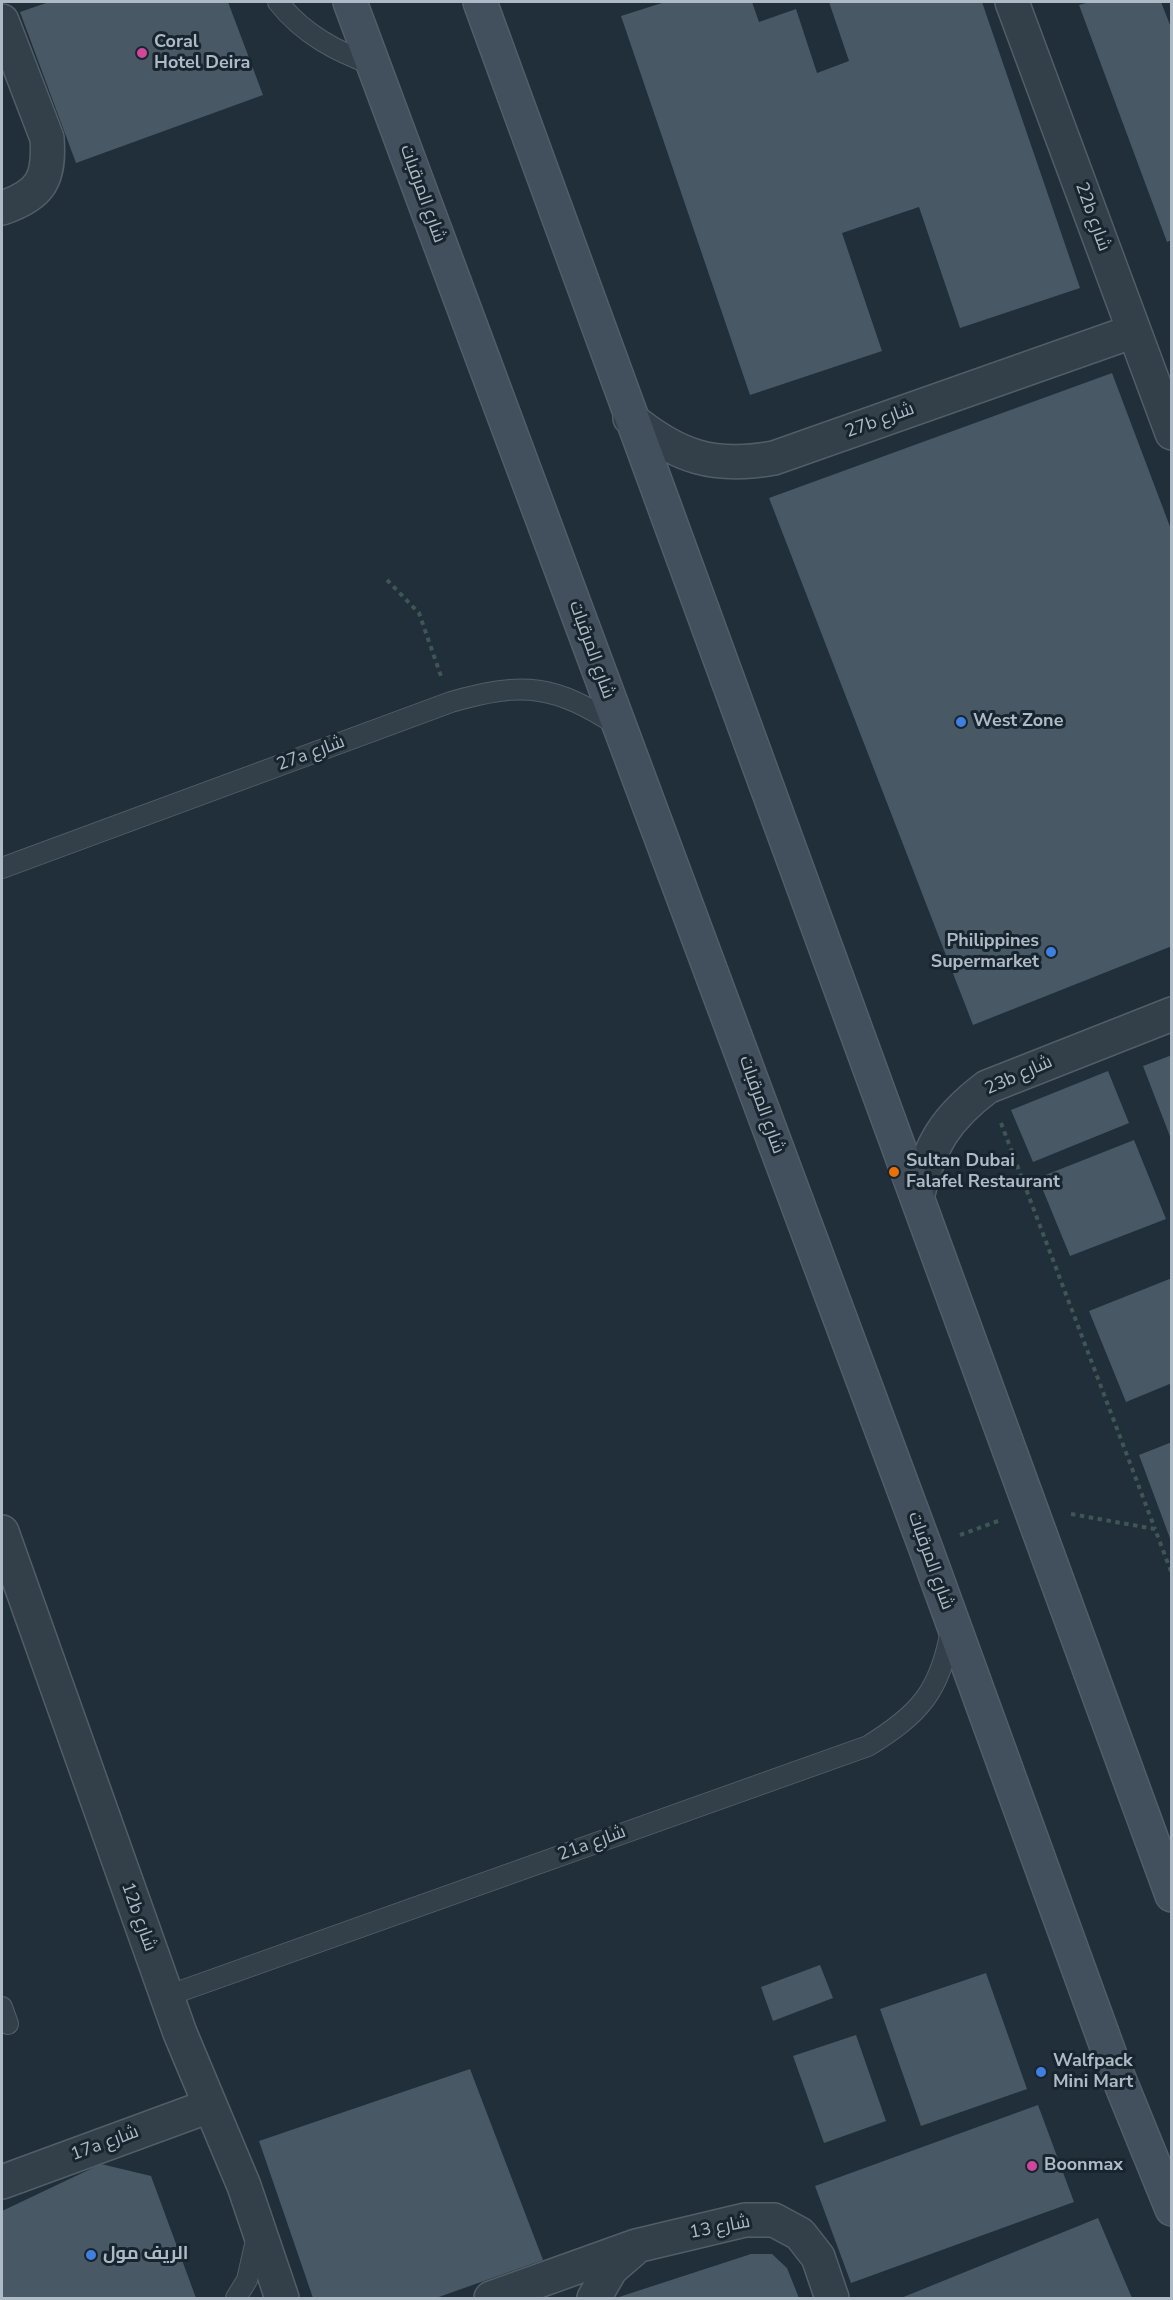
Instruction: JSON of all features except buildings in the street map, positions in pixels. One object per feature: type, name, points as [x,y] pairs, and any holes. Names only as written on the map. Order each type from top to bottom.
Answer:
[{"type":"street","name":"شارع المرقبات","points":[[350,2],[952,1621],[1115,2069],[1172,2209]]},
{"type":"street","points":[[480,2],[630,418],[918,1194],[1172,1896]]},
{"type":"street","name":"22b شارع","points":[[1012,2],[1172,433]]},
{"type":"street","points":[[2,21],[47,138],[48,155],[45,173],[37,188],[24,201],[2,208]]},
{"type":"street","name":"27b شارع","points":[[630,418],[654,438],[673,448],[712,462],[743,464],[774,458],[1134,331]]},
{"type":"street","name":"23b شارع","points":[[918,1194],[926,1162],[940,1133],[961,1107],[987,1087],[1172,1014]]},
{"type":"street","name":"12b شارع","points":[[2,1532],[167,1996],[259,2227],[282,2298]]},
{"type":"street","points":[[1115,2069],[1172,2170]]},
{"type":"street","name":"17a شارع","points":[[2,2182],[210,2106]]},
{"type":"street","name":"شارع 13","points":[[491,2298],[636,2247],[745,2220],[774,2220],[800,2234],[818,2257],[832,2298]]},
{"type":"street","name":"شارع 13","points":[[594,2298],[611,2269],[636,2247]]},
{"type":"lane","points":[[278,2],[312,36],[341,53],[374,65]]},
{"type":"lane","name":"27a شارع","points":[[2,868],[451,702],[494,690],[539,690],[582,703],[620,728]]},
{"type":"lane","name":"21a شارع","points":[[167,1996],[868,1746],[902,1725],[928,1696],[946,1660],[952,1621]]},
{"type":"lane","points":[[236,2298],[247,2280],[259,2227]]},
{"type":"path","points":[[387,580],[419,614],[451,702]]},
{"type":"path","points":[[987,1087],[1155,1529]]},
{"type":"place","name":"Coral Hotel Deira","points":[[142,53]]},
{"type":"place","name":"West Zone","points":[[961,722]]},
{"type":"place","name":"Philippines Supermarket","points":[[1051,952]]},
{"type":"place","name":"Sultan Dubai Falafel Restaurant","points":[[894,1172]]},
{"type":"place","name":"Walfpack Mini Mart","points":[[1041,2072]]},
{"type":"place","name":"Boonmax","points":[[1032,2166]]},
{"type":"place","name":"الريف مول","points":[[91,2255]]}]
